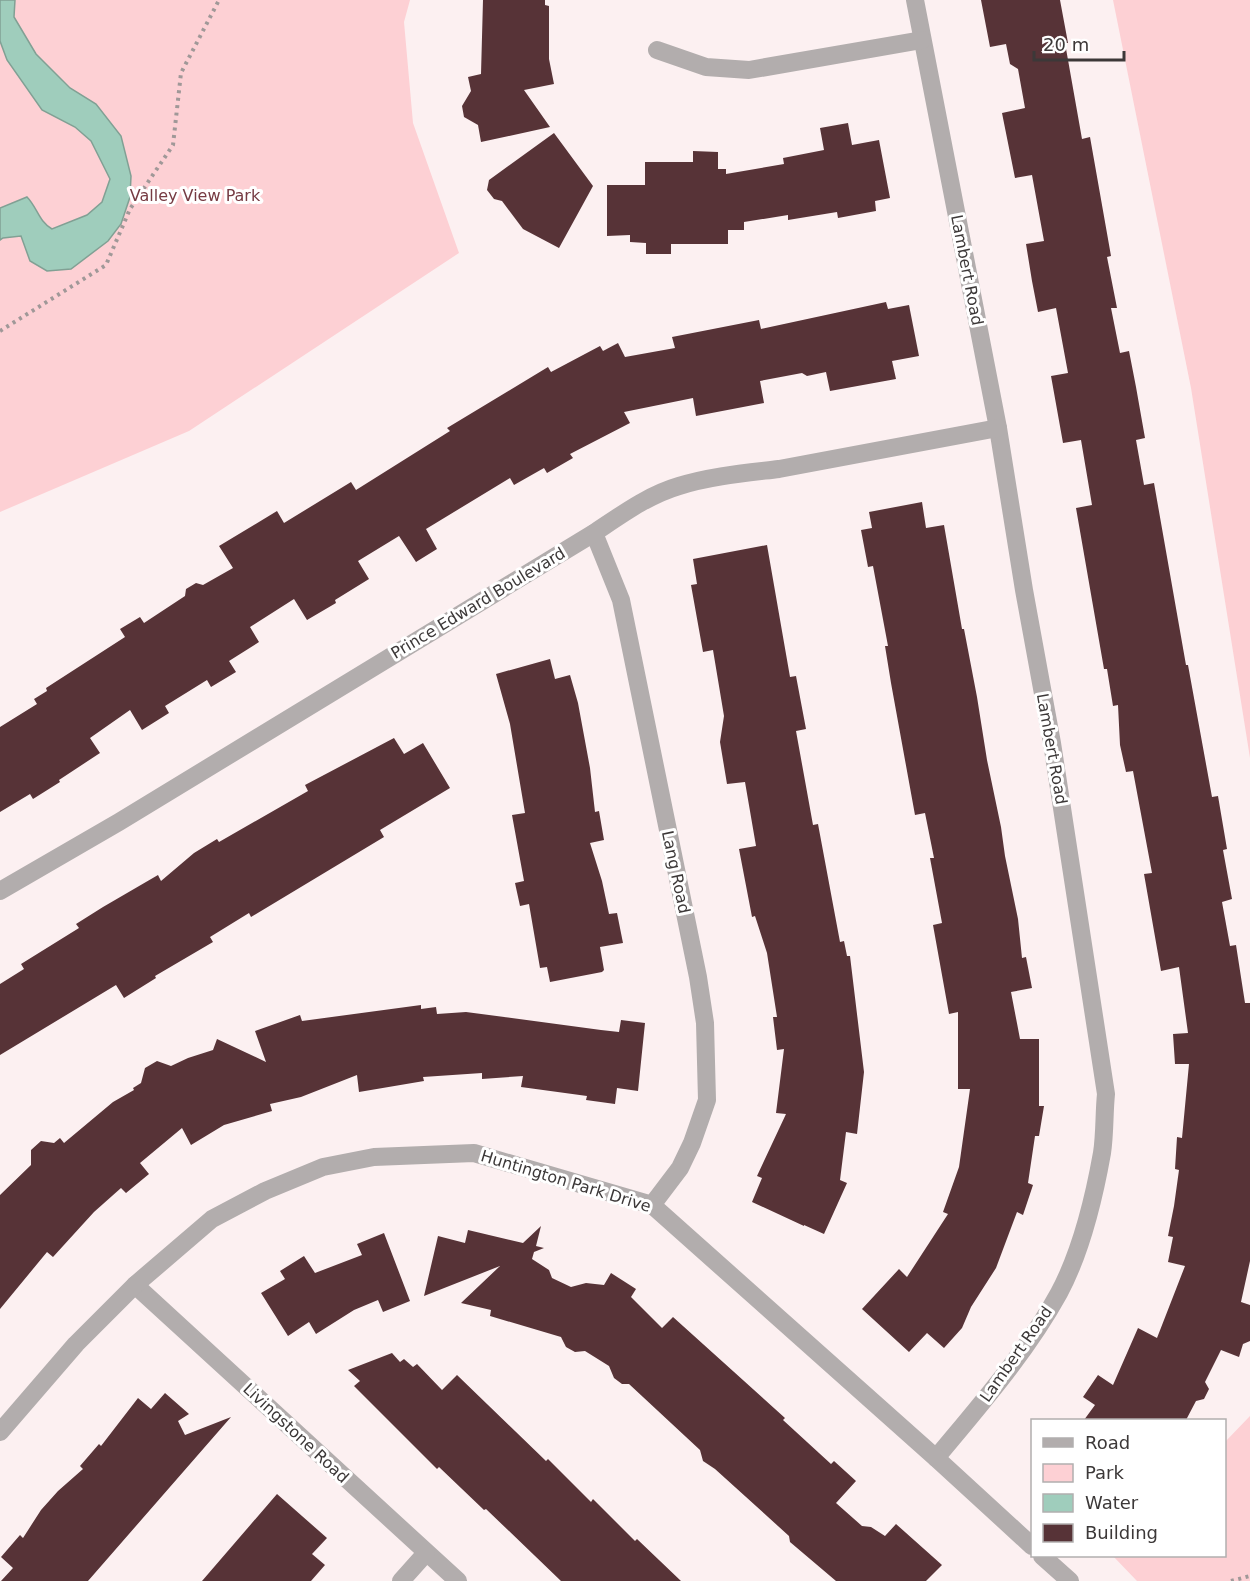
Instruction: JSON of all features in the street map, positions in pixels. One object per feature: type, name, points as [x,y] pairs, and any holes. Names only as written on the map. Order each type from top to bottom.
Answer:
[{"type":"street","name":"Lambert Road","points":[[915,0],[998,428],[1052,743],[1106,1094],[1102,1152],[1080,1244],[1060,1290],[1036,1332],[936,1458]]},
{"type":"street","points":[[657,50],[706,67],[749,70],[922,40]]},
{"type":"street","name":"Prince Edward Boulevard","points":[[0,891],[119,822],[594,533],[639,503],[678,486],[998,428]]},
{"type":"street","name":"Lang Road","points":[[594,533],[621,600],[698,977],[705,1023],[707,1100],[692,1143],[680,1168],[652,1205]]},
{"type":"street","name":"Huntington Park Drive","points":[[0,1432],[76,1344],[135,1285],[212,1219],[265,1191],[323,1167],[374,1157],[474,1153],[652,1205],[1031,1545]]},
{"type":"street","name":"Livingstone Road","points":[[135,1285],[458,1581]]},
{"type":"street","points":[[401,1581],[426,1552]]},
{"type":"street","points":[[1043,1557],[1070,1581]]},
{"type":"path","points":[[0,331],[106,265],[130,208],[172,145],[181,73],[219,0]]},
{"type":"path","points":[[1231,1581],[1250,1576]]},
{"type":"green space","name":"Valley View Park","points":[[0,0],[410,0],[404,22],[413,123],[459,253],[189,431],[0,512]]},
{"type":"green space","points":[[1113,0],[1250,0],[1250,758],[1191,388]]},
{"type":"green space","points":[[1250,1416],[1250,1581],[1137,1581],[1114,1557],[1226,1557],[1226,1441]]},
{"type":"water","points":[[0,0],[15,0],[14,17],[36,54],[70,88],[96,104],[121,136],[131,176],[130,197],[121,224],[108,241],[71,269],[47,271],[30,261],[21,236],[0,240],[0,208],[27,197],[44,222],[52,229],[87,215],[102,202],[110,179],[91,141],[75,127],[42,110],[7,60],[0,41]]},
{"type":"building","points":[[483,0],[545,0],[545,5],[549,6],[549,59],[554,84],[524,90],[550,127],[481,142],[478,125],[464,117],[462,106],[471,91],[468,77],[481,74]]},
{"type":"building","points":[[981,0],[1060,0],[1082,139],[1090,137],[1111,256],[1107,257],[1117,308],[1111,308],[1120,353],[1129,351],[1145,438],[1136,440],[1144,485],[1154,483],[1212,797],[1218,796],[1227,849],[1223,850],[1232,899],[1222,902],[1230,946],[1236,945],[1245,1003],[1250,1003],[1250,1261],[1241,1302],[1250,1305],[1250,1341],[1243,1344],[1239,1357],[1221,1350],[1205,1382],[1209,1389],[1204,1399],[1196,1401],[1187,1419],[1085,1419],[1095,1405],[1083,1397],[1098,1375],[1113,1385],[1138,1328],[1157,1338],[1185,1266],[1168,1262],[1173,1237],[1168,1236],[1179,1170],[1175,1169],[1177,1137],[1182,1138],[1189,1064],[1175,1064],[1173,1034],[1188,1033],[1179,967],[1161,971],[1144,874],[1152,873],[1133,771],[1126,772],[1120,745],[1118,705],[1113,706],[1107,669],[1104,669],[1076,508],[1092,505],[1081,440],[1063,443],[1051,376],[1068,373],[1056,308],[1038,312],[1032,281],[1026,244],[1044,241],[1032,175],[1015,178],[1002,113],[1025,108],[1018,69],[1010,64],[1006,44],[990,47]]},
{"type":"building","points":[[848,123],[852,145],[879,140],[890,198],[875,201],[876,211],[838,218],[837,212],[788,220],[788,215],[744,222],[744,230],[728,230],[728,244],[671,244],[671,254],[646,254],[646,243],[630,242],[630,235],[607,236],[607,185],[645,185],[645,162],[693,162],[693,151],[718,152],[718,169],[726,169],[726,174],[784,164],[783,158],[824,150],[820,128]]},
{"type":"building","points":[[554,133],[593,186],[559,248],[523,229],[502,201],[494,199],[487,190],[489,180]]},
{"type":"building","points":[[886,302],[888,309],[909,305],[919,356],[892,361],[896,379],[830,391],[826,372],[807,376],[802,373],[760,381],[764,403],[696,416],[693,398],[624,412],[630,423],[570,454],[573,458],[547,473],[544,468],[514,485],[510,478],[426,529],[437,549],[416,562],[399,536],[358,561],[369,579],[335,600],[336,603],[307,620],[294,599],[250,627],[259,642],[229,661],[236,672],[211,687],[207,680],[165,706],[169,713],[142,730],[130,710],[90,738],[100,753],[33,799],[30,794],[0,812],[0,727],[37,704],[34,699],[47,691],[46,688],[125,637],[120,629],[140,617],[144,623],[185,596],[186,589],[196,583],[203,585],[233,568],[219,546],[277,511],[284,523],[351,482],[356,490],[450,431],[447,428],[548,367],[551,372],[600,346],[603,351],[618,343],[625,357],[675,348],[672,337],[759,320],[761,329]]},
{"type":"building","points":[[922,502],[926,528],[944,525],[1018,919],[1022,958],[1026,957],[1032,988],[1011,992],[1020,1039],[1039,1039],[1039,1106],[1044,1106],[1039,1136],[1035,1136],[1028,1183],[1033,1185],[1023,1215],[1017,1212],[996,1268],[971,1307],[962,1328],[944,1348],[927,1333],[909,1352],[862,1309],[899,1269],[907,1277],[948,1214],[943,1212],[959,1167],[970,1089],[958,1089],[958,1012],[949,1014],[933,925],[942,923],[930,858],[934,858],[925,813],[915,815],[873,566],[868,567],[861,530],[872,528],[869,512]]},
{"type":"building","points":[[767,545],[790,677],[796,676],[806,729],[796,731],[813,825],[818,824],[840,942],[844,941],[847,956],[850,956],[864,1072],[857,1134],[846,1132],[840,1180],[847,1183],[824,1234],[752,1202],[762,1178],[757,1176],[786,1114],[776,1113],[784,1049],[777,1050],[773,1017],[777,1017],[767,953],[755,916],[752,917],[739,849],[756,846],[745,782],[727,784],[720,742],[724,716],[713,650],[703,652],[691,585],[697,584],[693,559]]},
{"type":"building","points":[[550,659],[555,679],[570,675],[578,703],[590,768],[595,812],[599,811],[604,840],[590,843],[609,914],[617,913],[623,943],[600,947],[604,970],[602,972],[550,982],[547,967],[540,968],[529,904],[520,906],[515,883],[524,881],[512,815],[525,813],[510,724],[496,674]]},
{"type":"building","points":[[394,738],[404,754],[423,743],[450,788],[380,830],[384,837],[251,917],[249,913],[210,937],[213,942],[155,976],[156,978],[124,998],[116,985],[0,1055],[0,984],[24,969],[21,964],[79,928],[76,924],[103,907],[158,875],[161,881],[194,853],[217,839],[219,842],[308,791],[305,785]]},
{"type":"building","points":[[421,1005],[421,1009],[436,1007],[437,1014],[466,1012],[619,1032],[621,1020],[645,1023],[638,1091],[617,1088],[615,1104],[586,1100],[587,1096],[521,1087],[523,1076],[482,1079],[482,1073],[423,1077],[424,1081],[359,1092],[357,1075],[301,1097],[270,1104],[272,1111],[224,1125],[191,1145],[182,1128],[140,1163],[149,1174],[126,1193],[121,1188],[94,1212],[53,1257],[47,1252],[0,1309],[0,1195],[31,1165],[31,1150],[41,1141],[54,1143],[60,1138],[64,1143],[113,1102],[134,1090],[133,1088],[141,1083],[145,1068],[157,1061],[171,1066],[213,1050],[217,1039],[266,1062],[255,1031],[300,1015],[302,1021]]},
{"type":"building","points":[[541,1226],[536,1246],[544,1248],[534,1252],[532,1259],[549,1270],[552,1278],[571,1287],[586,1283],[604,1285],[611,1273],[636,1289],[631,1297],[662,1328],[673,1317],[785,1418],[783,1420],[831,1464],[834,1461],[856,1481],[836,1503],[862,1526],[871,1527],[885,1536],[896,1524],[942,1565],[926,1581],[836,1581],[790,1542],[789,1536],[715,1469],[703,1461],[700,1450],[629,1384],[622,1384],[614,1378],[609,1366],[585,1351],[575,1352],[566,1347],[561,1337],[490,1316],[491,1310],[461,1303],[500,1266],[424,1296],[438,1236],[465,1243],[468,1230],[523,1243]]},
{"type":"building","points":[[384,1233],[410,1301],[383,1312],[378,1300],[354,1310],[316,1334],[309,1322],[288,1336],[261,1293],[285,1279],[280,1271],[304,1256],[315,1273],[362,1255],[357,1244]]},
{"type":"building","points":[[392,1353],[400,1362],[404,1359],[413,1367],[417,1364],[442,1390],[457,1375],[546,1461],[548,1459],[591,1502],[593,1499],[635,1541],[637,1539],[681,1581],[561,1581],[486,1509],[484,1510],[439,1467],[437,1469],[354,1386],[360,1381],[348,1370]]},
{"type":"building","points":[[165,1393],[189,1414],[178,1421],[185,1435],[231,1417],[88,1581],[1,1581],[13,1568],[1,1557],[20,1535],[23,1538],[41,1510],[58,1491],[83,1469],[80,1466],[99,1444],[101,1446],[138,1398],[151,1409]]},
{"type":"building","points":[[277,1494],[327,1538],[312,1554],[325,1565],[311,1581],[202,1581]]}]
